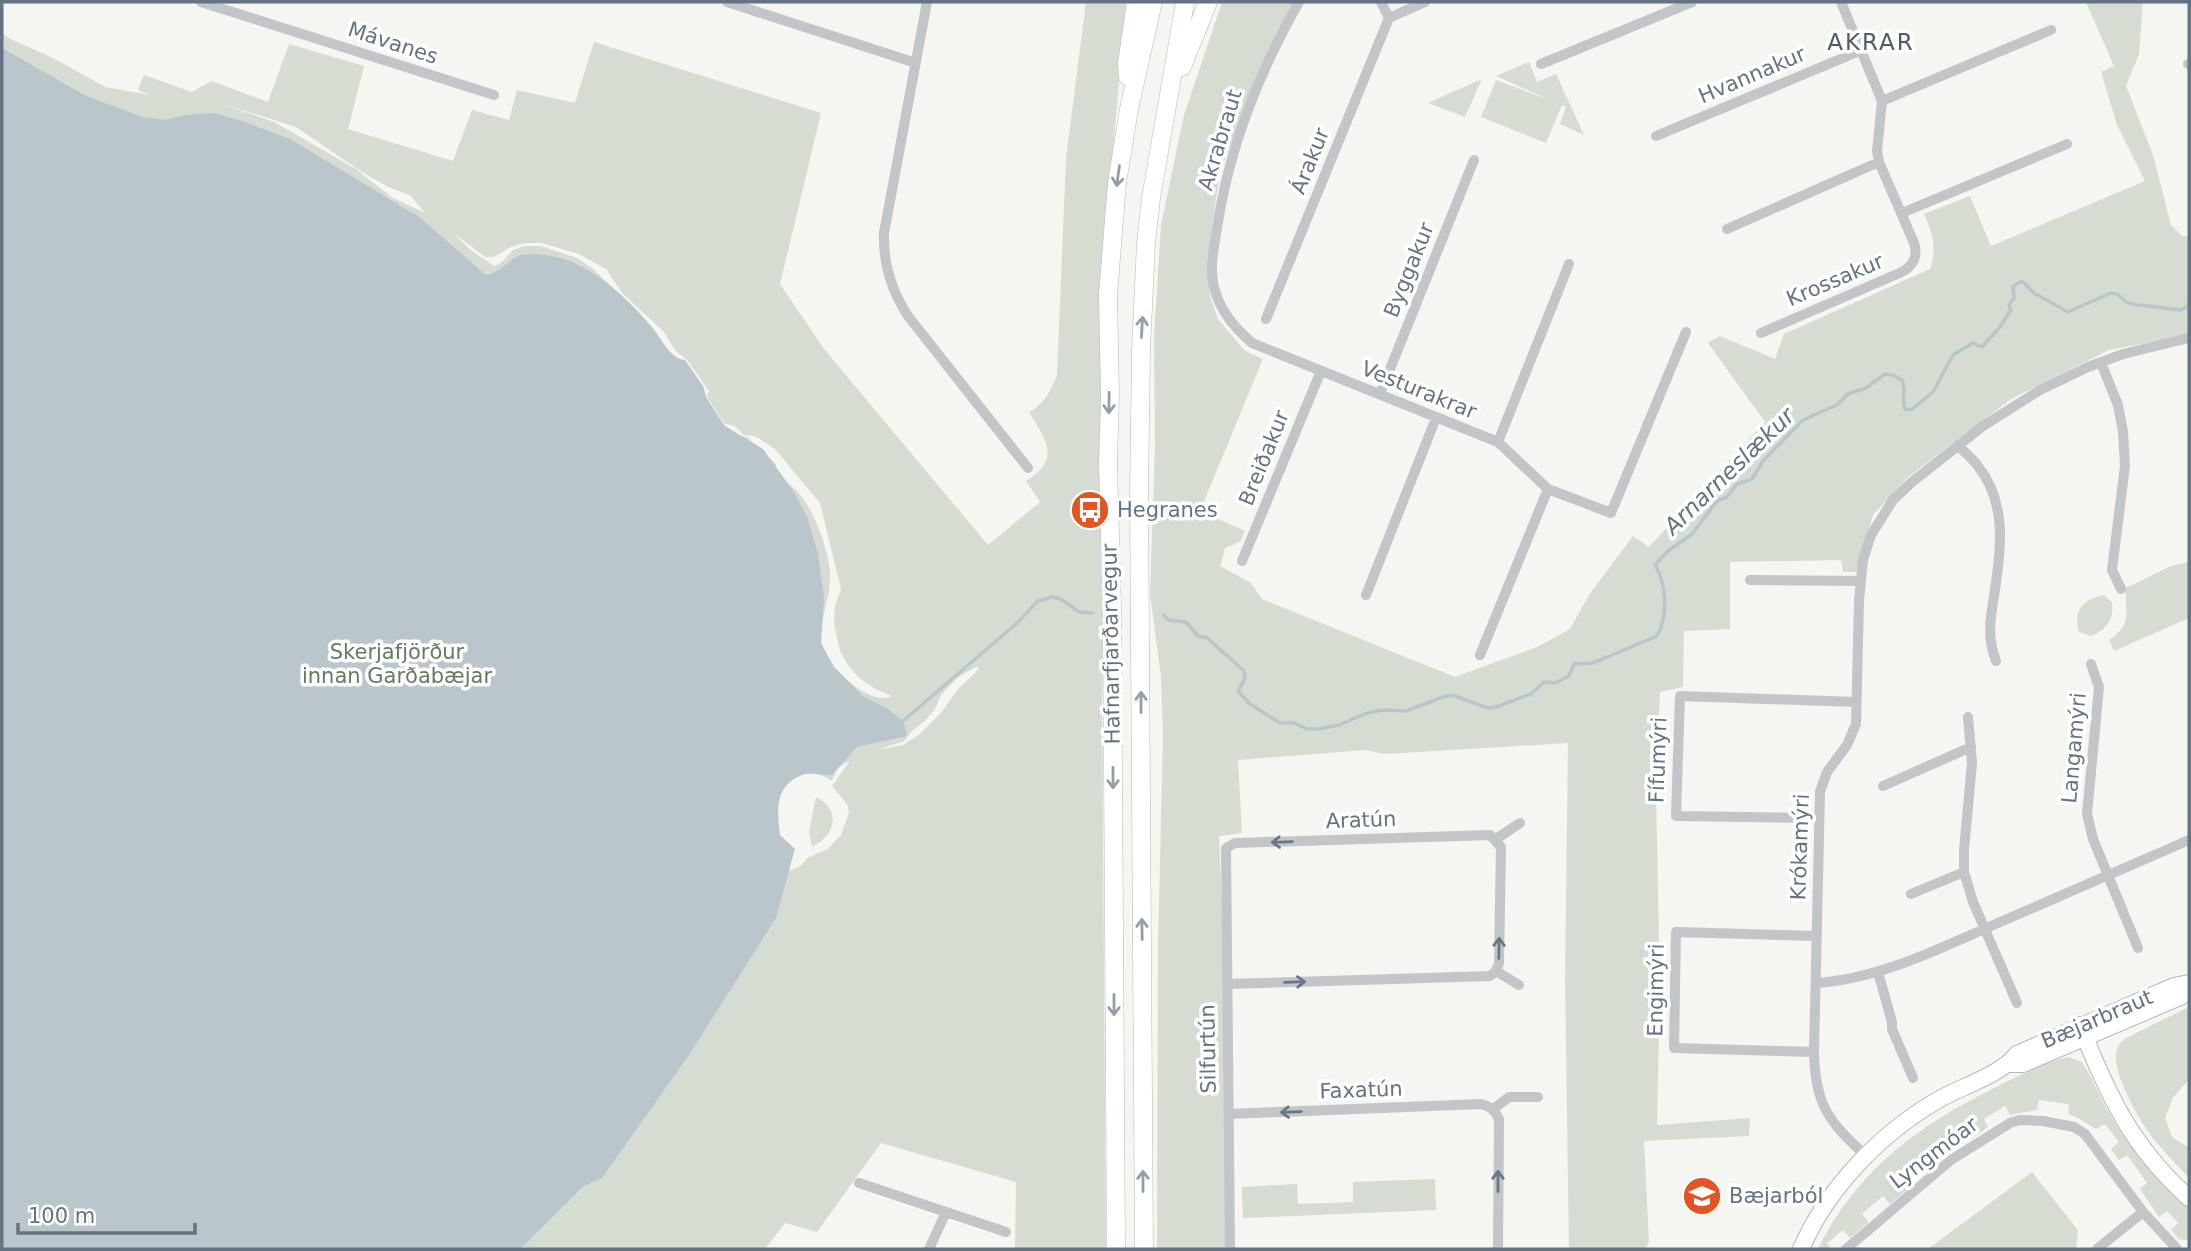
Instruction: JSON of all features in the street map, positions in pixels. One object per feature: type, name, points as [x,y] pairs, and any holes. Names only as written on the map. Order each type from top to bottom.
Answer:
[{"type":"main road","points":[[1129,109],[1127,64],[1136,2]]},
{"type":"main road","name":"Hafnarfjarðarvegur","points":[[1116,1249],[1108,295],[1117,183],[1129,109],[1153,2]]},
{"type":"main road","name":"Hafnarfjarðarvegur","points":[[1144,1249],[1140,362],[1146,243],[1164,116],[1185,2]]},
{"type":"main road","points":[[1164,116],[1208,2]]},
{"type":"street","name":"Mávanes","points":[[201,2],[494,95]]},
{"type":"street","points":[[727,2],[916,63]]},
{"type":"street","points":[[927,2],[884,233],[887,271],[896,296],[908,316],[1028,468]]},
{"type":"street","name":"Akrabraut","points":[[1217,299],[1212,277],[1213,254],[1228,171],[1243,121],[1259,82],[1299,2]]},
{"type":"street","points":[[1381,2],[1389,18],[1425,2]]},
{"type":"street","points":[[1541,64],[1692,2]]},
{"type":"street","points":[[1727,229],[1879,162],[1877,151],[1882,101],[1842,2]]},
{"type":"street","name":"Árakur","points":[[1266,318],[1389,18]]},
{"type":"street","points":[[1882,101],[2050,30]]},
{"type":"street","name":"Hvannakur","points":[[1656,136],[1862,50]]},
{"type":"street","points":[[1902,213],[2067,144]]},
{"type":"street","name":"Byggakur","points":[[1380,394],[1474,160]]},
{"type":"street","name":"Krossakur","points":[[1761,333],[1906,270],[1915,258],[1916,250],[1879,162]]},
{"type":"street","points":[[1498,442],[1569,264]]},
{"type":"street","name":"Vesturakrar","points":[[1217,299],[1231,323],[1252,343],[1498,442],[1548,489],[1611,513],[1686,332]]},
{"type":"street","name":"Krókamýri","points":[[1865,1155],[1839,1131],[1828,1115],[1816,1085],[1814,1052],[1821,786],[1827,772],[1847,745],[1856,724],[1860,581],[1867,547],[1885,511],[1902,491],[1958,445],[2019,401],[2063,378],[2101,363],[2189,338]]},
{"type":"street","points":[[2101,363],[2118,405],[2123,432],[2125,466],[2112,570],[2121,589]]},
{"type":"street","name":"Breiðakur","points":[[1242,561],[1321,371]]},
{"type":"street","points":[[1366,595],[1436,418]]},
{"type":"street","points":[[1958,445],[1978,466],[1996,500],[1999,516],[2000,557],[1989,629],[1996,661]]},
{"type":"street","points":[[1480,655],[1548,489]]},
{"type":"street","points":[[1750,580],[1860,581]]},
{"type":"street","name":"Langamýri","points":[[2091,664],[2099,687],[2087,814],[2107,876],[2138,948]]},
{"type":"street","name":"Fífumýri","points":[[1819,818],[1676,816],[1680,696],[1856,702]]},
{"type":"street","points":[[1968,716],[1972,763],[1964,872],[1973,902],[2017,1003]]},
{"type":"street","points":[[1883,786],[1971,747]]},
{"type":"street","points":[[1227,984],[1486,976],[1496,971],[1499,963],[1501,847],[1496,839],[1520,823]]},
{"type":"street","name":"Aratún","points":[[1226,848],[1235,843],[1490,835],[1496,839]]},
{"type":"street","points":[[1816,983],[1837,982],[1878,972],[1985,929],[2189,840]]},
{"type":"street","name":"Silfurtún","points":[[1226,848],[1230,1249]]},
{"type":"street","points":[[1912,894],[1964,872]]},
{"type":"street","name":"Engimýri","points":[[1814,1052],[1674,1048],[1674,1026],[1676,932],[1816,936]]},
{"type":"street","points":[[1496,971],[1519,985]]},
{"type":"street","points":[[1878,972],[1892,1027],[1913,1078]]},
{"type":"street","name":"Bæjarbraut","points":[[1801,1249],[1822,1211],[1865,1155],[1916,1114],[1961,1087],[2009,1064],[2022,1064],[2174,986],[2189,984]]},
{"type":"street","name":"Bæjarbraut","points":[[2083,1031],[2180,997],[2189,991]]},
{"type":"street","points":[[2083,1031],[2104,1083],[2132,1134],[2161,1171],[2189,1198]]},
{"type":"street","name":"Faxatún","points":[[1229,1114],[1481,1104],[1493,1109],[1509,1097],[1538,1097]]},
{"type":"street","points":[[1493,1109],[1499,1119],[1497,1249]]},
{"type":"street","name":"Lyngmóar","points":[[1846,1249],[1951,1160],[2010,1122],[2020,1120],[2043,1121],[2080,1130],[2143,1212],[2177,1249]]},
{"type":"street","points":[[859,1183],[1006,1232]]},
{"type":"street","points":[[929,1249],[946,1212]]},
{"type":"street","points":[[2097,1249],[2143,1212]]},
{"type":"green space","name":"Skerjafjörður innan Garðabæjar","points":[[1086,2],[1130,2],[1122,50],[1101,282],[1105,644],[1102,696],[1106,1249],[1015,1249],[1016,1182],[881,1143],[817,1232],[785,1223],[765,1249],[520,1249],[529,1239],[511,1249],[2,1249],[2,32],[8,38],[53,58],[105,87],[150,95],[138,90],[144,75],[192,92],[211,81],[268,102],[289,44],[364,66],[348,129],[453,161],[472,110],[509,120],[517,90],[575,103],[594,42],[821,113],[780,284],[824,349],[988,545],[1040,502],[1026,481],[1044,465],[1047,449],[1029,412],[1043,401],[1057,376],[1066,158]],"holes":[[[213,101],[296,127],[362,172],[388,187],[410,195],[425,213],[393,198],[356,169],[274,122]],[[451,231],[485,257],[494,257],[511,247],[525,243],[542,243],[579,254],[606,269],[622,293],[664,332],[675,350],[688,361],[709,391],[708,399],[725,424],[735,426],[744,435],[755,436],[775,449],[820,503],[841,589],[835,606],[834,623],[840,651],[859,678],[892,696],[882,698],[859,689],[836,669],[822,647],[820,634],[830,580],[829,562],[821,534],[808,506],[791,485],[781,481],[776,473],[776,464],[747,437],[710,420],[656,341],[619,294],[592,268],[577,258],[541,246],[524,246],[513,250],[501,263],[494,266],[471,250]],[[977,666],[979,669],[957,690],[941,713],[920,734],[903,745],[877,750],[904,741],[926,720],[941,695],[957,678]],[[850,761],[832,786],[847,804],[849,812],[841,835],[828,849],[807,858],[802,865],[789,871],[785,883],[767,803],[790,774],[812,773],[832,781],[838,767]],[[660,1094],[602,1177],[584,1186],[541,1227]]]},
{"type":"green space","points":[[1222,2],[1297,2],[1259,70],[1220,173],[1207,258],[1210,296],[1218,319],[1245,351],[1263,359],[1200,511],[1245,531],[1240,542],[1225,548],[1220,566],[1251,583],[1262,599],[1455,677],[1537,647],[1570,629],[1589,595],[1633,536],[1649,547],[1765,422],[1708,343],[1720,336],[1775,359],[1784,334],[1930,269],[1933,241],[1924,214],[1970,196],[1991,246],[2145,181],[2117,125],[2101,72],[2114,66],[2086,2],[2143,2],[2139,54],[2126,86],[2153,155],[2171,225],[2182,236],[2189,236],[2189,335],[2109,350],[2011,399],[1908,477],[1873,515],[1857,572],[1843,572],[1841,560],[1730,562],[1730,629],[1684,631],[1683,687],[1660,692],[1656,794],[1660,984],[1657,1125],[1750,1118],[1749,1136],[1644,1141],[1649,1242],[1645,1249],[1569,1249],[1565,978],[1568,743],[1385,754],[1365,750],[1238,760],[1242,833],[1219,836],[1224,958],[1227,1249],[1157,1249],[1158,944],[1163,736],[1161,677],[1150,594],[1155,445],[1154,336],[1161,225],[1184,115]]},
{"type":"green space","points":[[1529,62],[1537,82],[1556,74],[1584,135],[1560,124],[1566,107],[1562,105],[1546,143],[1481,117],[1496,80],[1552,101],[1496,76]]},
{"type":"green space","points":[[1482,79],[1465,117],[1428,103]]},
{"type":"green space","points":[[2189,562],[2189,618],[2114,651],[2109,640],[2125,622],[2126,588],[2171,566]]},
{"type":"green space","points":[[2104,595],[2112,602],[2112,614],[2108,623],[2101,631],[2091,636],[2079,632],[2077,618],[2081,607]]},
{"type":"green space","points":[[816,797],[830,809],[832,823],[826,836],[812,847],[809,831]]},
{"type":"green space","points":[[2189,1007],[2189,1079],[2173,1098],[2165,1118],[2172,1137],[2189,1148],[2189,1178],[2143,1124],[2119,1075],[2116,1054],[2121,1042]]},
{"type":"green space","points":[[2068,1057],[2082,1062],[2121,1132],[2158,1177],[2189,1207],[2189,1241],[2179,1239],[2171,1230],[2178,1223],[2167,1211],[2159,1217],[2140,1189],[2147,1183],[2127,1155],[2119,1160],[2111,1149],[2119,1142],[2105,1124],[2096,1129],[2068,1114],[2069,1104],[2039,1100],[2037,1110],[2010,1115],[2005,1106],[1984,1119],[1988,1127],[1969,1140],[1962,1132],[1939,1149],[1944,1158],[1930,1171],[1922,1162],[1900,1181],[1907,1190],[1890,1204],[1883,1196],[1862,1214],[1869,1222],[1850,1238],[1843,1230],[1827,1243],[1831,1249],[1818,1249],[1852,1195],[1872,1172],[1917,1133],[1998,1086]]},
{"type":"green space","points":[[2032,1172],[2078,1230],[2076,1249],[1928,1249]]},
{"type":"green space","points":[[1435,1179],[1436,1210],[1243,1218],[1242,1187],[1297,1184],[1298,1204],[1353,1202],[1353,1182]]},
{"type":"shaded area","name":"Skerjafjörður innan Garðabæjar","points":[[2,48],[86,96],[143,117],[164,120],[214,113],[290,139],[419,217],[486,275],[522,255],[561,258],[595,274],[626,299],[674,356],[685,360],[725,426],[763,449],[794,492],[807,517],[818,554],[824,599],[821,643],[834,667],[863,696],[888,709],[903,721],[907,736],[857,747],[832,775],[805,774],[788,784],[778,807],[780,835],[795,849],[776,918],[689,1055],[602,1178],[584,1186],[520,1249],[2,1249]]},
{"type":"waterway","name":"Arnarneslækur","points":[[1164,615],[1168,620],[1186,622],[1199,637],[1206,637],[1243,670],[1245,678],[1238,691],[1250,704],[1280,723],[1294,723],[1307,729],[1318,729],[1339,725],[1367,713],[1382,710],[1406,711],[1452,695],[1488,708],[1496,707],[1531,694],[1544,682],[1555,683],[1569,676],[1574,664],[1593,663],[1657,636],[1661,628],[1665,600],[1655,565],[1668,551],[1692,534],[1717,501],[1727,497],[1737,484],[1752,479],[1763,461],[1803,420],[1837,405],[1848,394],[1866,388],[1885,374],[1902,380],[1904,406],[1905,409],[1911,410],[1933,392],[1953,355],[1973,343],[1982,347],[2000,327],[2011,310],[2009,305],[2014,298],[2013,286],[2022,281],[2034,293],[2068,312],[2111,293],[2117,294],[2128,303],[2138,305],[2181,310],[2189,305]]},
{"type":"waterway","name":"Arnarneslækur","points":[[903,721],[1016,624],[1038,601],[1052,597],[1061,599],[1079,612],[1092,613]]},
{"type":"place","name":"Hegranes","points":[[1090,510]]},
{"type":"place","name":"Bæjarból","points":[[1702,1196]]},
{"type":"district","name":"AKRAR","points":[[1871,42]]}]
